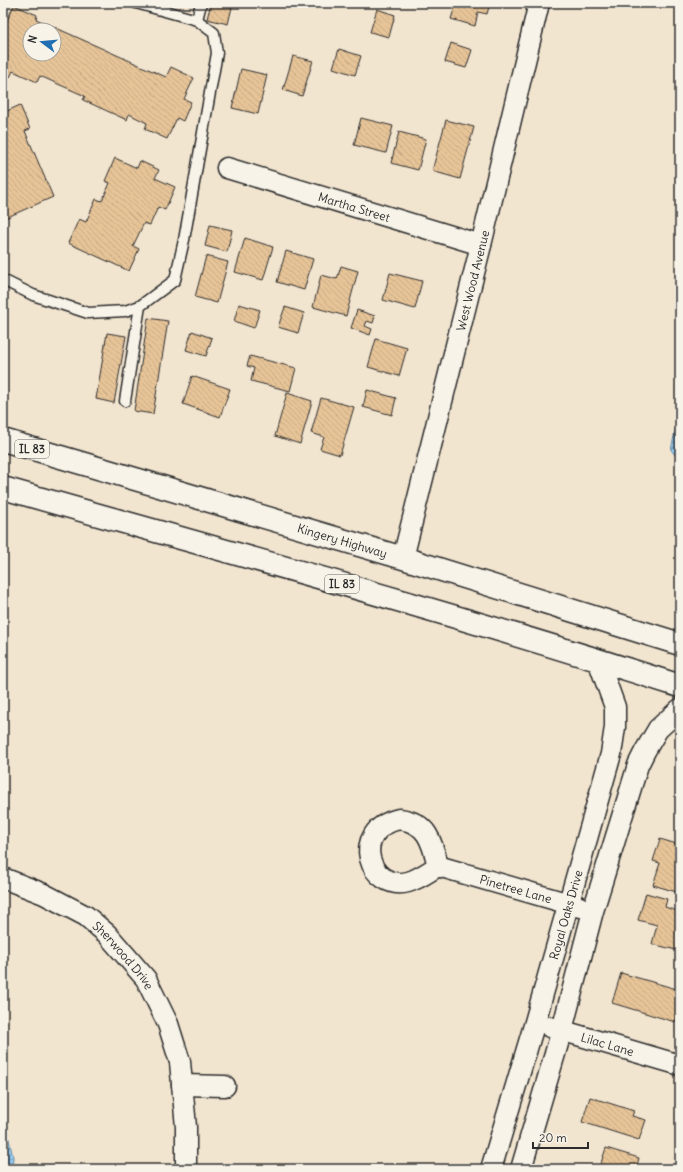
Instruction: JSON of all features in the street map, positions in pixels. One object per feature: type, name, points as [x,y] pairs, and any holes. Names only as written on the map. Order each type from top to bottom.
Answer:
[{"type":"highway","name":"Kingery Highway","points":[[3,440],[403,558],[680,644]]},
{"type":"highway","name":"IL 83","points":[[3,488],[407,603],[680,686]]},
{"type":"street","name":"West Wood Avenue","points":[[403,558],[481,245],[539,3]]},
{"type":"street","name":"Martha Street","points":[[227,168],[481,245]]},
{"type":"street","name":"Royal Oaks Drive","points":[[491,1169],[535,1022],[611,754],[615,727],[615,707],[598,660]]},
{"type":"street","points":[[521,1169],[562,1030],[593,911],[638,765],[658,729],[680,709]]},
{"type":"street","name":"Pinetree Lane","points":[[438,866],[593,911]]},
{"type":"street","name":"Sherwood Drive","points":[[3,878],[44,894],[86,916],[107,934],[146,978],[168,1024],[180,1062],[186,1127],[186,1169]]},
{"type":"street","name":"Lilac Lane","points":[[535,1022],[680,1065]]},
{"type":"street","points":[[182,1085],[225,1086]]},
{"type":"lane","points":[[3,280],[33,295],[88,312],[125,311],[140,306],[175,280],[184,240],[217,53],[214,33],[197,20],[136,3]]},
{"type":"lane","points":[[197,20],[201,3]]},
{"type":"lane","points":[[125,401],[140,306]]},
{"type":"water","points":[[678,418],[680,418],[680,461],[671,450]]},
{"type":"water","points":[[3,1124],[6,1126],[13,1157],[12,1169],[3,1169]]},
{"type":"building","points":[[211,3],[233,3],[228,24],[207,19]]},
{"type":"building","points":[[456,3],[490,3],[487,14],[478,12],[475,26],[451,19]]},
{"type":"building","points":[[14,5],[37,15],[36,19],[43,22],[22,22],[22,62],[62,62],[62,31],[166,77],[171,67],[194,78],[184,99],[191,102],[183,121],[177,118],[167,139],[145,129],[147,123],[129,114],[127,120],[83,100],[85,96],[40,76],[37,82],[13,71],[10,77],[3,74],[3,27]]},
{"type":"building","points":[[377,9],[395,15],[389,37],[370,32]]},
{"type":"building","points":[[451,43],[472,50],[466,68],[445,62]]},
{"type":"building","points":[[339,49],[361,56],[355,75],[333,68]]},
{"type":"building","points":[[293,56],[313,61],[302,96],[283,90]]},
{"type":"building","points":[[241,69],[267,75],[258,114],[232,108]]},
{"type":"building","points":[[20,105],[30,129],[25,131],[53,197],[3,219],[3,113]]},
{"type":"building","points":[[361,118],[393,126],[386,153],[354,145]]},
{"type":"building","points":[[446,120],[474,127],[460,179],[432,171]]},
{"type":"building","points":[[399,132],[426,139],[418,170],[391,163]]},
{"type":"building","points":[[115,158],[137,168],[140,161],[159,170],[155,178],[175,187],[165,210],[158,207],[150,225],[144,223],[133,246],[139,249],[129,271],[68,243],[79,219],[86,222],[96,199],[102,201],[110,183],[105,181]]},
{"type":"building","points":[[210,225],[232,230],[227,252],[205,246]]},
{"type":"building","points":[[245,238],[273,247],[263,280],[235,272]]},
{"type":"building","points":[[286,251],[313,259],[304,290],[277,282]]},
{"type":"building","points":[[206,256],[228,262],[217,303],[195,297]]},
{"type":"building","points":[[341,266],[358,271],[346,316],[313,307],[321,275],[337,279]]},
{"type":"building","points":[[390,273],[422,281],[415,309],[383,300]]},
{"type":"building","points":[[239,304],[260,310],[254,328],[234,321]]},
{"type":"building","points":[[285,307],[304,313],[298,333],[278,327]]},
{"type":"building","points":[[357,310],[375,316],[373,323],[367,321],[365,326],[372,329],[370,335],[351,328]]},
{"type":"building","points":[[148,318],[168,321],[153,414],[134,411]]},
{"type":"building","points":[[192,331],[212,338],[206,356],[186,350]]},
{"type":"building","points":[[107,333],[126,336],[114,403],[96,399]]},
{"type":"building","points":[[376,339],[407,348],[399,376],[368,367]]},
{"type":"building","points":[[250,356],[296,368],[290,391],[251,381],[254,368],[247,366]]},
{"type":"building","points":[[192,376],[230,389],[220,417],[183,404]]},
{"type":"building","points":[[367,390],[396,398],[392,415],[363,407]]},
{"type":"building","points":[[287,393],[312,401],[300,444],[275,436]]},
{"type":"building","points":[[321,398],[354,407],[340,455],[320,449],[324,437],[311,433]]},
{"type":"building","points":[[660,839],[680,845],[680,893],[653,885],[660,863],[653,861]]},
{"type":"building","points":[[646,893],[667,899],[665,907],[680,912],[680,951],[652,944],[657,925],[638,920]]},
{"type":"building","points":[[621,973],[680,990],[680,1004],[675,1022],[612,1003]]},
{"type":"building","points":[[590,1097],[634,1111],[632,1116],[646,1120],[639,1140],[582,1122]]},
{"type":"building","points":[[606,1148],[639,1158],[636,1169],[599,1169]]}]
